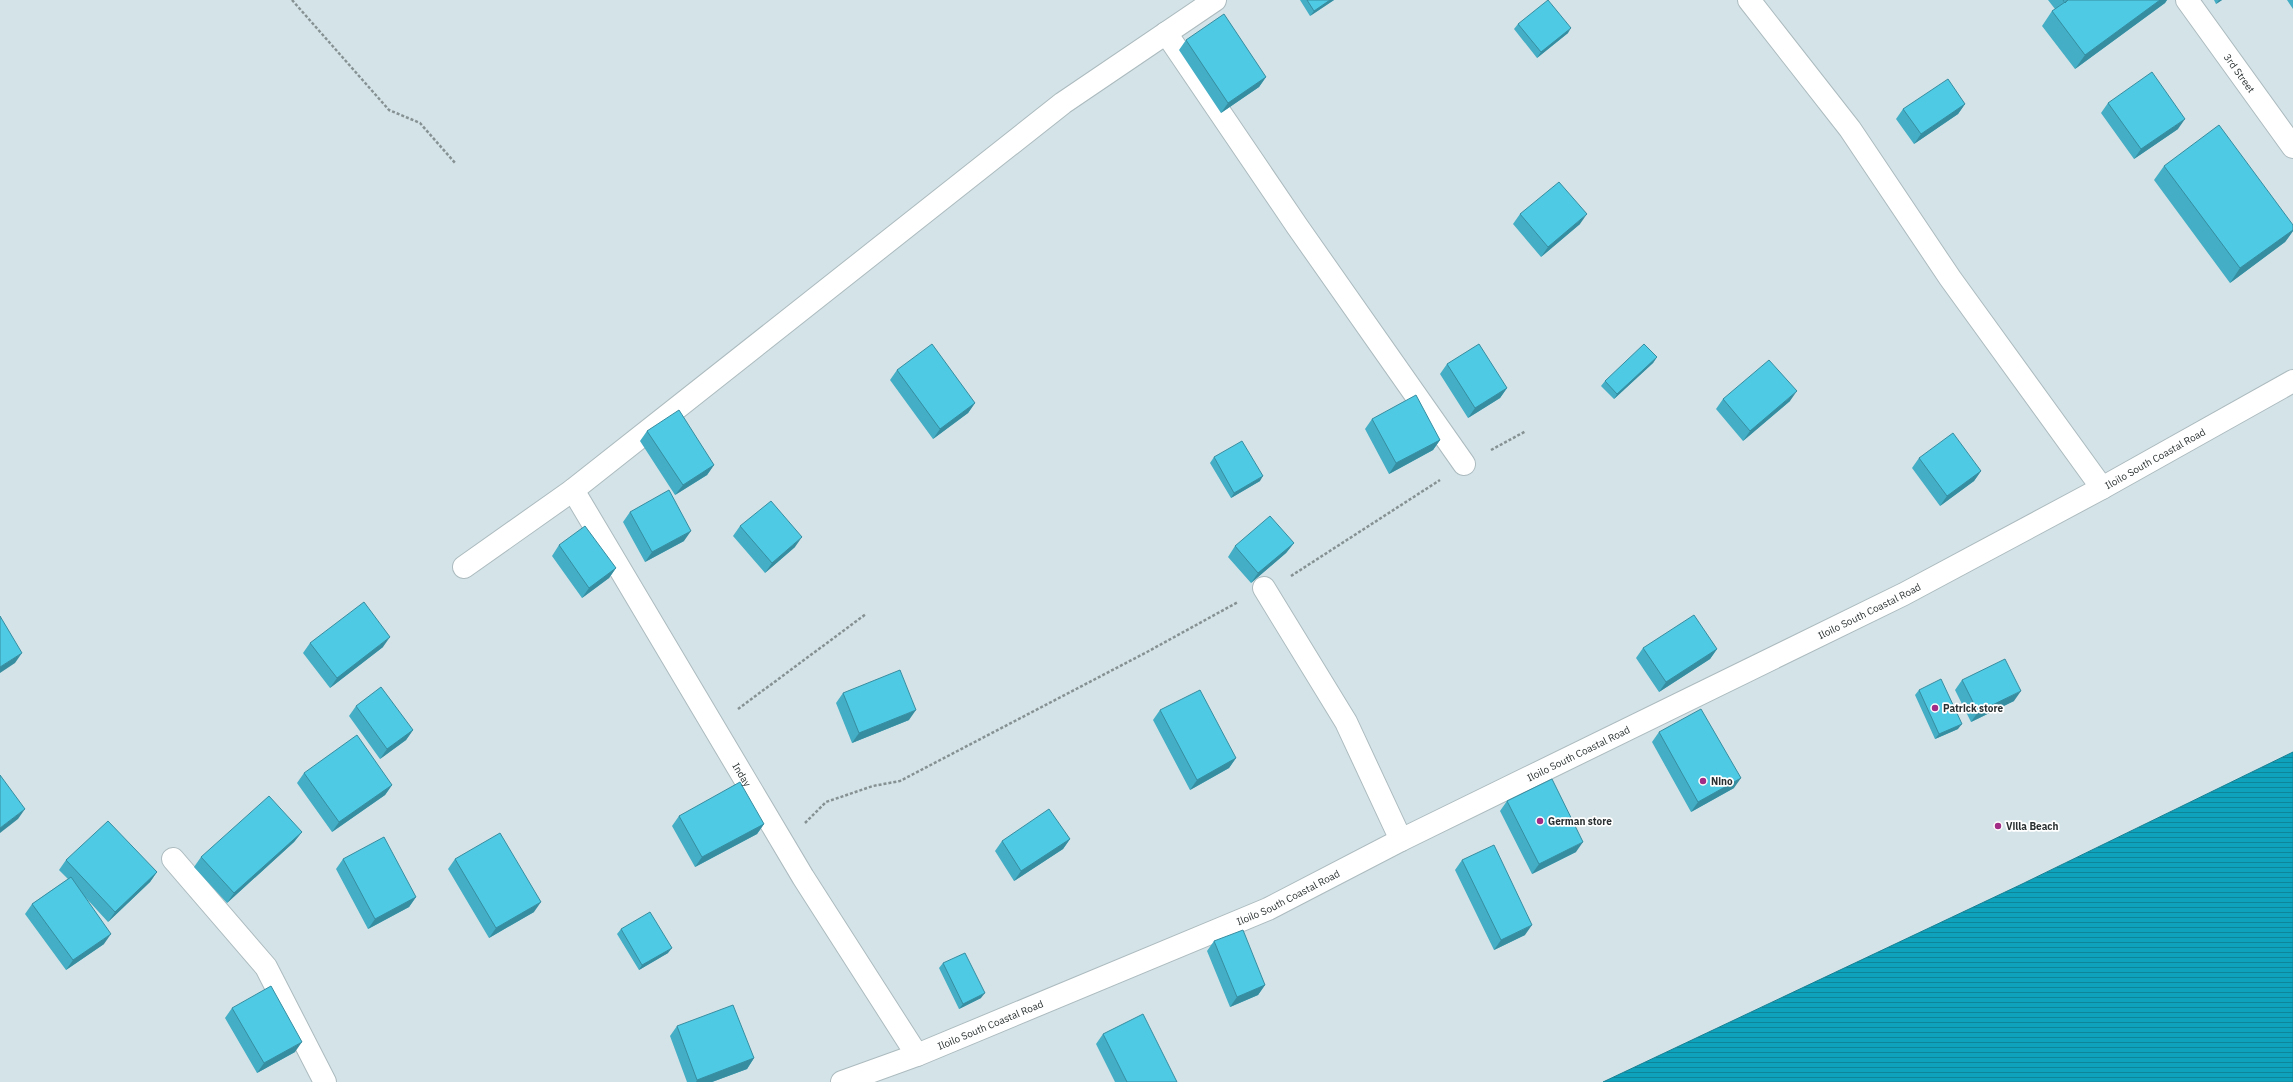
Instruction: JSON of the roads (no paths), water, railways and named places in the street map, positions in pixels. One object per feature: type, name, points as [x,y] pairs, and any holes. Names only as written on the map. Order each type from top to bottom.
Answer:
[{"type":"street","points":[[464,567],[573,490],[1063,104],[1215,0]]},
{"type":"street","points":[[1749,0],[1850,129],[1950,278],[2102,488]]},
{"type":"street","name":"3rd Street","points":[[2187,0],[2293,147]]},
{"type":"street","points":[[1166,33],[1297,226],[1464,464]]},
{"type":"street","name":"Iloilo South Coastal Road","points":[[842,1082],[916,1055],[1268,909],[1401,840],[1904,594],[2102,488],[2293,381]]},
{"type":"street","name":"Inday","points":[[573,490],[783,844],[916,1055]]},
{"type":"street","points":[[1264,588],[1346,722],[1401,840]]},
{"type":"street","points":[[173,859],[266,967],[325,1082]]},
{"type":"water","points":[[2293,752],[2293,1082],[1603,1082],[2020,885]]},
{"type":"place","name":"Patrick store","points":[[1935,708]]},
{"type":"place","name":"Nino","points":[[1703,781]]},
{"type":"place","name":"German store","points":[[1540,821]]},
{"type":"place","name":"Villa Beach","points":[[1998,826]]}]
